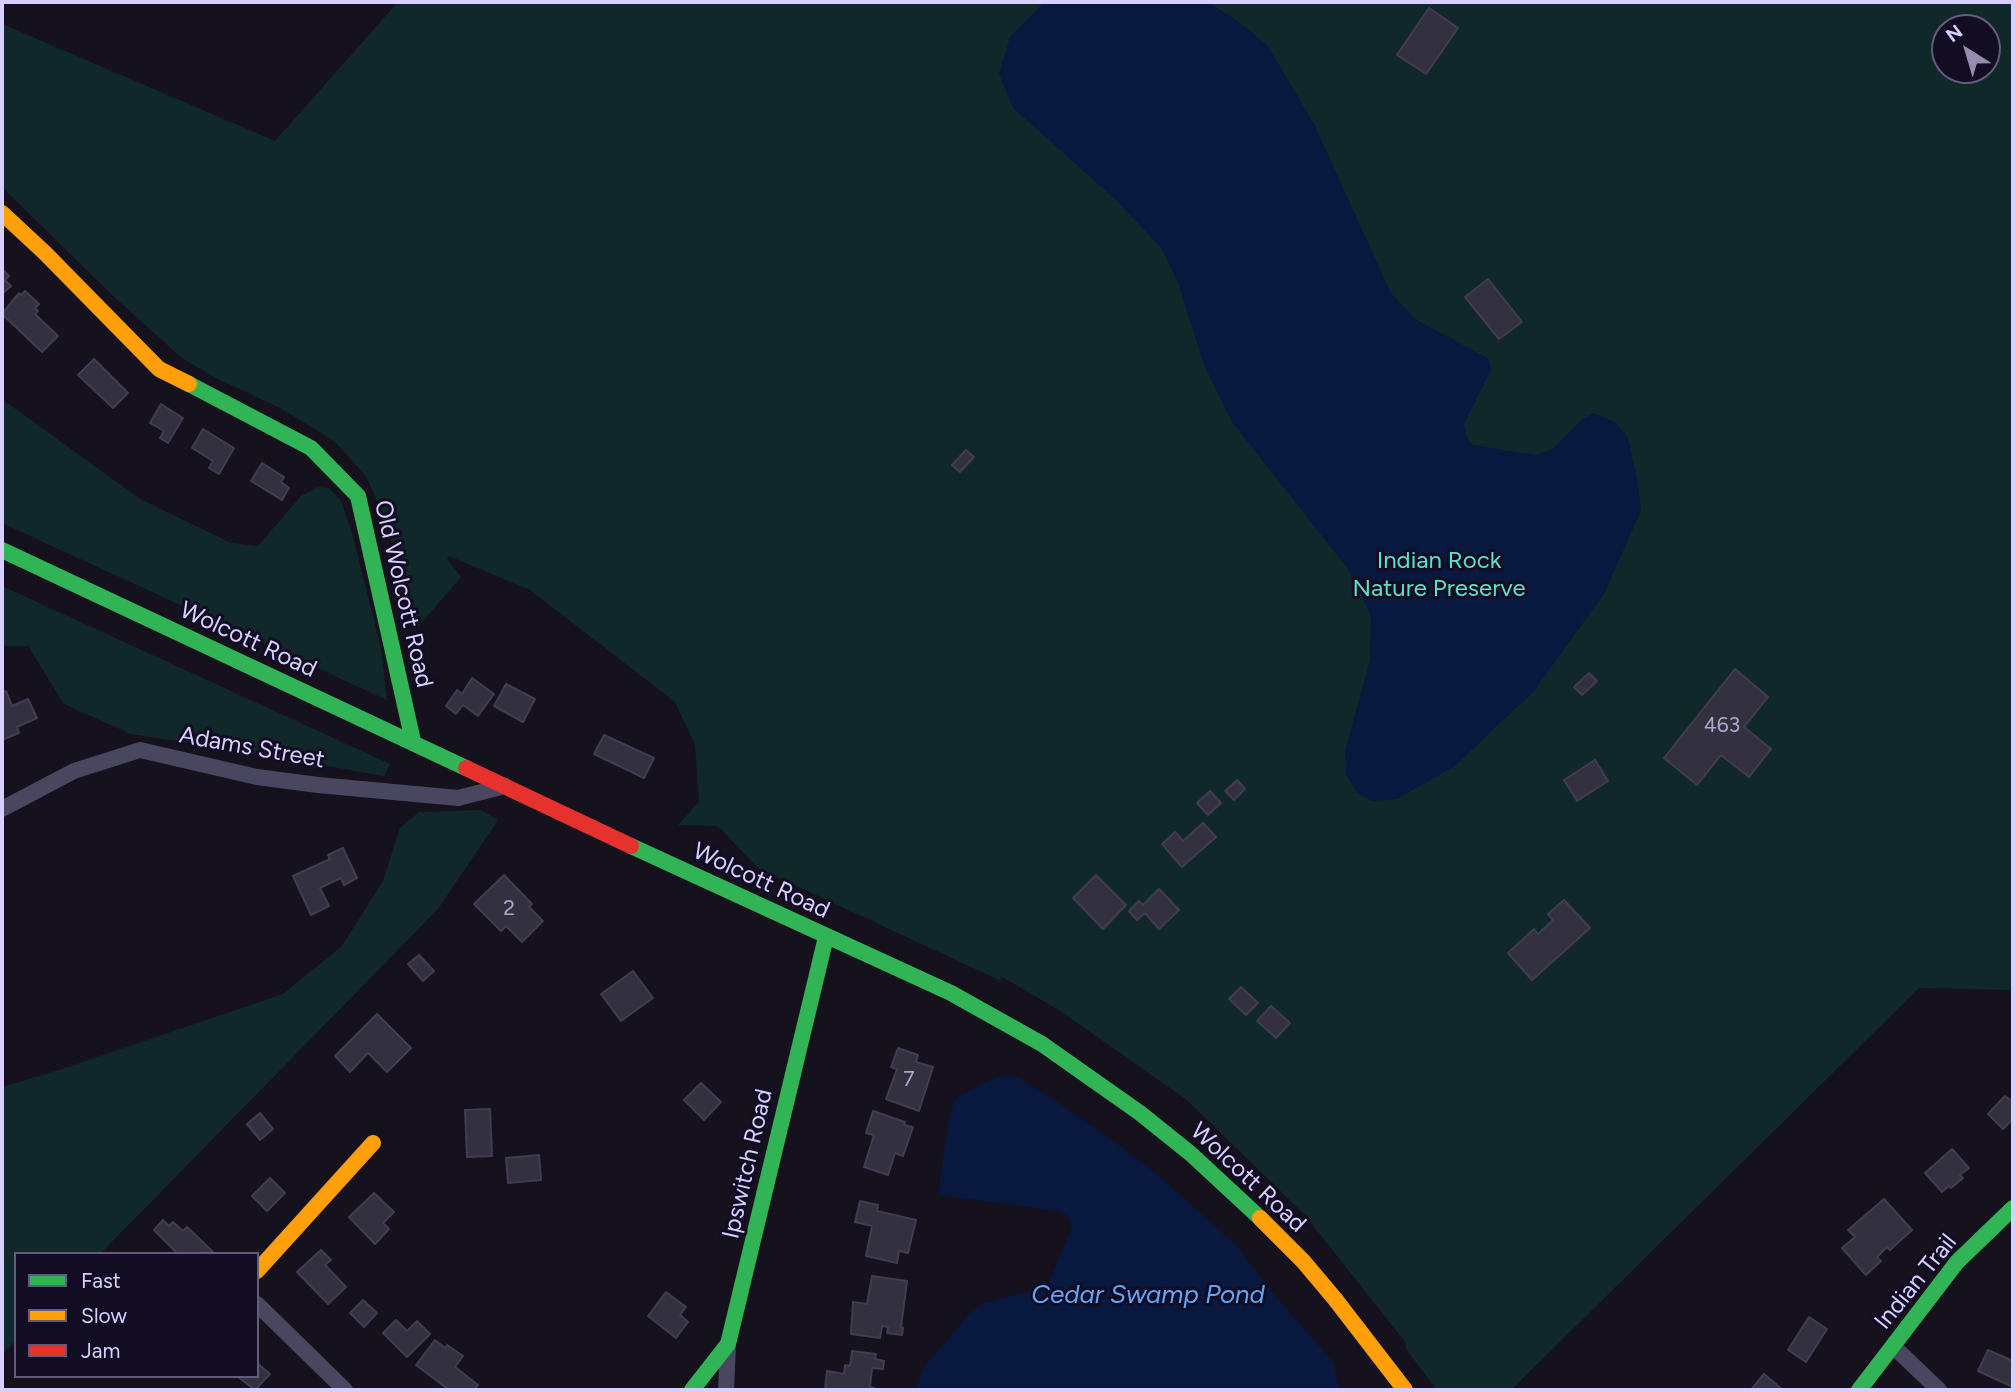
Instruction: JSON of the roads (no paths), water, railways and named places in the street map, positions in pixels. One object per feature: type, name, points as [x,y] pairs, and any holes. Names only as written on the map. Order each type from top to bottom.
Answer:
[{"type":"main road","name":"Old Wolcott Road","points":[[2,213],[159,369],[311,448],[358,496],[413,741]]},
{"type":"main road","name":"Wolcott Road","points":[[2,550],[826,937],[951,993],[1004,1021],[1075,1066],[1140,1113],[1249,1206],[1335,1298],[1405,1390]]},
{"type":"main road","name":"Ipswitch Road","points":[[692,1390],[728,1344],[826,937]]},
{"type":"main road","points":[[259,1269],[373,1143]]},
{"type":"main road","name":"Indian Trail","points":[[1859,1390],[1957,1262],[2013,1208]]},
{"type":"street","name":"Adams Street","points":[[2,809],[74,771],[140,750],[257,777],[318,785],[458,798],[505,786]]},
{"type":"street","points":[[259,1306],[345,1390]]},
{"type":"street","points":[[726,1390],[728,1344]]},
{"type":"street","points":[[1893,1346],[1939,1390]]},
{"type":"water","points":[[1044,2],[1209,2],[1243,25],[1268,46],[1314,124],[1391,293],[1415,319],[1489,359],[1491,370],[1464,424],[1467,438],[1473,445],[1535,455],[1551,450],[1583,419],[1594,413],[1615,422],[1628,437],[1641,511],[1604,594],[1534,691],[1455,766],[1397,799],[1372,801],[1356,792],[1346,774],[1345,751],[1370,660],[1371,616],[1347,568],[1232,422],[1204,365],[1178,283],[1162,249],[1117,201],[1013,108],[999,74],[1010,37]]},
{"type":"water","name":"Cedar Swamp Pond","points":[[1014,1075],[1127,1151],[1237,1246],[1267,1286],[1334,1363],[1339,1390],[916,1389],[925,1366],[969,1314],[981,1304],[1045,1287],[1072,1227],[1066,1214],[1059,1211],[938,1195],[954,1100],[981,1084],[1001,1076]]},
{"type":"park label","name":"Indian Rock Nature Preserve","points":[[1439,575]]}]
